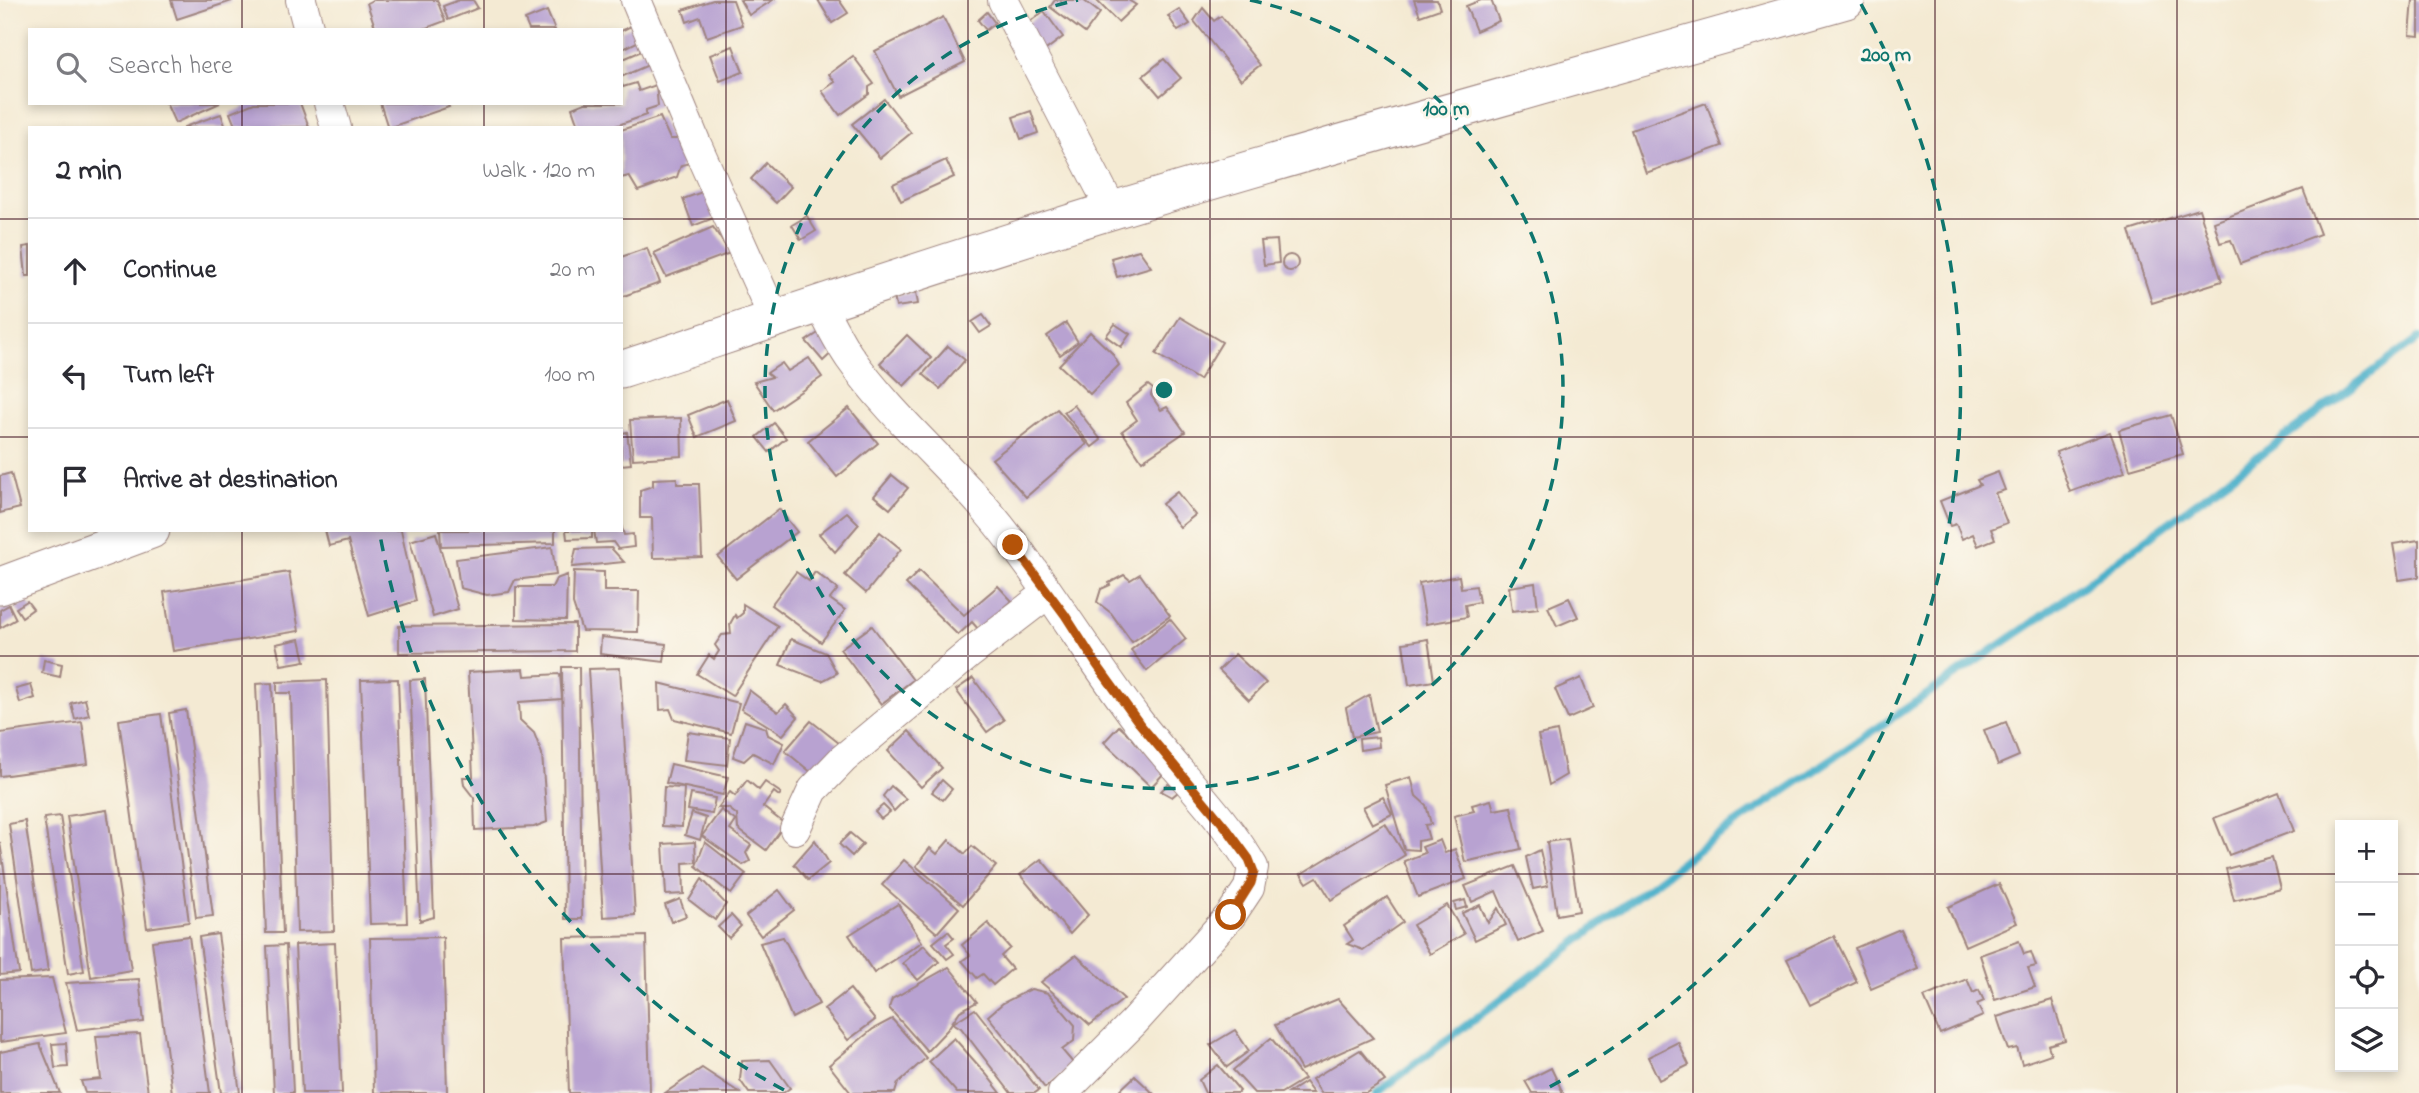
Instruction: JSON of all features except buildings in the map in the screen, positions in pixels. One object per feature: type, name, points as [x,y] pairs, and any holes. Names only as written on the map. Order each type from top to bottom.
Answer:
[{"type":"street","points":[[301,0],[308,28]]},
{"type":"street","points":[[636,0],[696,144],[774,318]]},
{"type":"street","points":[[1003,0],[1112,211]]},
{"type":"street","points":[[623,369],[819,303],[1112,211],[1363,136],[1846,0]]},
{"type":"street","points":[[330,105],[336,126]]},
{"type":"street","points":[[819,303],[849,357],[870,384],[983,506],[1139,723],[1227,829],[1249,859],[1254,872],[1249,888],[1231,915],[1133,1023],[1063,1093]]},
{"type":"street","points":[[0,586],[146,532]]},
{"type":"street","points":[[795,828],[813,790],[843,759],[970,653],[1048,593]]},
{"type":"waterway","points":[[1377,1093],[1703,846],[2031,624],[2419,338]]},
{"type":"route","points":[[1013,545],[1139,723],[1249,859],[1254,872],[1251,883],[1231,915]]}]
